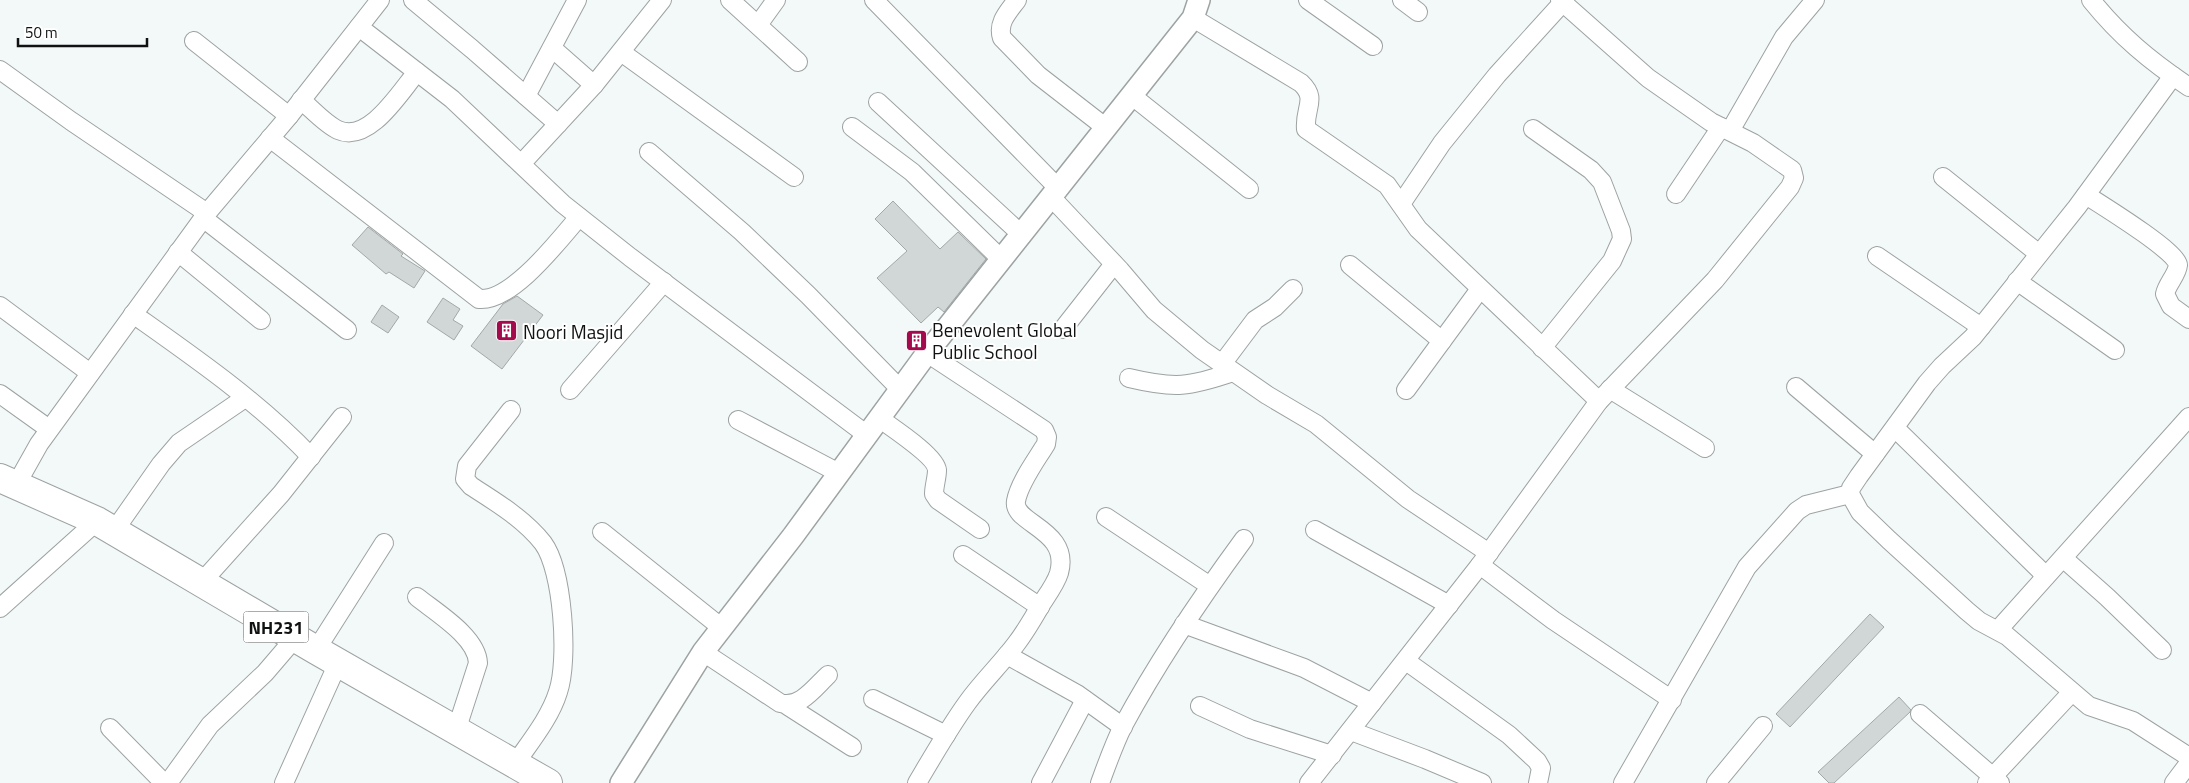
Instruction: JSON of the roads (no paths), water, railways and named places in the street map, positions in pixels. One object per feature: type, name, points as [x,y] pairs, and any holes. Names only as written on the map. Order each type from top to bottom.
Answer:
[{"type":"highway","name":"NH231","points":[[8,482],[106,526],[316,650],[548,783]]},
{"type":"street","points":[[8,482],[39,444],[205,215],[289,116],[380,0]]},
{"type":"street","points":[[412,0],[558,124]]},
{"type":"street","points":[[526,96],[577,0]]},
{"type":"street","points":[[521,164],[594,85],[662,0]]},
{"type":"street","points":[[730,0],[798,62]]},
{"type":"street","points":[[758,25],[776,0]]},
{"type":"street","points":[[874,0],[1055,193],[1154,310],[1202,350],[1316,424],[1485,559],[1553,620],[1672,700]]},
{"type":"street","points":[[1017,0],[1001,25],[999,31],[1002,38],[1038,75],[1105,127]]},
{"type":"street","points":[[1308,0],[1373,46]]},
{"type":"street","points":[[1402,0],[1418,12]]},
{"type":"street","points":[[1676,194],[1726,129],[1784,38],[1815,0]]},
{"type":"street","points":[[2091,0],[2118,32],[2189,87]]},
{"type":"street","points":[[1310,783],[1485,559],[1605,395],[1715,280],[1790,187],[1794,178],[1792,170],[1753,143],[1702,117],[1648,78],[1563,1],[1497,74],[1442,143],[1401,204]]},
{"type":"street","points":[[621,783],[703,652],[839,473],[927,353],[1055,193],[1199,6],[1308,89],[1310,96],[1306,113],[1306,129],[1387,185],[1418,229],[1542,348],[1605,395],[1705,448]]},
{"type":"street","points":[[358,27],[458,104],[579,217],[867,435]]},
{"type":"street","points":[[194,41],[289,116]]},
{"type":"street","points":[[552,48],[594,85]]},
{"type":"street","points":[[621,52],[794,177]]},
{"type":"street","points":[[0,70],[205,215],[347,330]]},
{"type":"street","points":[[301,100],[336,129],[358,132],[367,127],[383,112],[417,72]]},
{"type":"street","points":[[2173,76],[2086,195],[2018,281],[1964,346],[1942,366],[1875,454],[1850,494],[1860,512],[1979,621],[1998,630],[2089,706],[2132,721],[2189,757]]},
{"type":"street","points":[[1131,95],[1249,189]]},
{"type":"street","points":[[878,102],[1022,235]]},
{"type":"street","points":[[852,127],[912,172],[1002,260]]},
{"type":"street","points":[[1533,129],[1591,170],[1602,182],[1622,231],[1622,240],[1612,260],[1542,348]]},
{"type":"street","points":[[270,138],[479,299],[487,300],[525,277],[579,217]]},
{"type":"street","points":[[650,152],[749,238],[900,389]]},
{"type":"street","points":[[1943,177],[2039,254]]},
{"type":"street","points":[[2086,195],[2138,230],[2176,259],[2178,264],[2176,271],[2165,294],[2171,306],[2189,319]]},
{"type":"street","points":[[178,252],[260,320]]},
{"type":"street","points":[[1877,256],[1981,326]]},
{"type":"street","points":[[1063,329],[1114,264]]},
{"type":"street","points":[[1350,265],[1442,342]]},
{"type":"street","points":[[2018,281],[2116,350]]},
{"type":"street","points":[[570,390],[664,282]]},
{"type":"street","points":[[1129,378],[1155,384],[1189,385],[1228,368],[1255,320],[1275,307],[1292,289]]},
{"type":"street","points":[[1406,390],[1480,290]]},
{"type":"street","points":[[0,306],[90,373]]},
{"type":"street","points":[[133,314],[201,362],[286,430],[311,457]]},
{"type":"street","points":[[917,783],[968,702],[1007,655],[1040,607],[1058,573],[1060,554],[1049,535],[1019,513],[1016,507],[1016,499],[1023,484],[1046,444],[1047,437],[1044,430],[927,353]]},
{"type":"street","points":[[1796,387],[1875,454]]},
{"type":"street","points":[[0,394],[50,429]]},
{"type":"street","points":[[0,608],[106,526],[179,443],[245,398]]},
{"type":"street","points":[[511,410],[467,466],[465,479],[471,486],[524,524],[548,551],[558,585],[562,626],[563,668],[558,693],[545,718],[515,764]]},
{"type":"street","points":[[201,583],[269,508],[342,417]]},
{"type":"street","points":[[1998,630],[2189,417]]},
{"type":"street","points":[[880,418],[925,453],[935,464],[937,470],[934,494],[938,500],[980,530]]},
{"type":"street","points":[[738,420],[839,473]]},
{"type":"street","points":[[1895,428],[2046,576]]},
{"type":"street","points":[[1623,783],[1672,700],[1746,567],[1797,511],[1806,505],[1850,494]]},
{"type":"street","points":[[1106,517],[1210,586]]},
{"type":"street","points":[[1315,530],[1449,605]]},
{"type":"street","points":[[602,532],[722,628]]},
{"type":"street","points":[[1100,783],[1123,727],[1184,624],[1244,539]]},
{"type":"street","points":[[284,783],[316,650],[384,543]]},
{"type":"street","points":[[964,555],[1040,607]]},
{"type":"street","points":[[2063,558],[2108,597],[2162,650]]},
{"type":"street","points":[[417,597],[459,631],[474,646],[477,654],[478,664],[456,731]]},
{"type":"street","points":[[1184,624],[1304,668],[1372,703]]},
{"type":"street","points":[[168,783],[210,725],[265,673],[316,650]]},
{"type":"street","points":[[703,652],[780,703],[788,706],[852,747]]},
{"type":"street","points":[[1007,655],[1085,700],[1123,727]]},
{"type":"street","points":[[1406,661],[1509,734],[1542,768],[1538,783]]},
{"type":"street","points":[[788,706],[802,699],[828,675]]},
{"type":"street","points":[[1920,714],[1993,781],[2072,692]]},
{"type":"street","points":[[873,699],[946,735]]},
{"type":"street","points":[[1040,783],[1085,700]]},
{"type":"street","points":[[1200,706],[1250,729],[1332,755]]},
{"type":"street","points":[[1716,783],[1763,726]]},
{"type":"street","points":[[110,728],[164,783]]},
{"type":"street","points":[[1350,731],[1482,783]]},
{"type":"street","points":[[2174,783],[2189,763]]},
{"type":"place","name":"Noori Masjid","points":[[507,331]]},
{"type":"place","name":"Benevolent Global Public School","points":[[916,340]]}]
